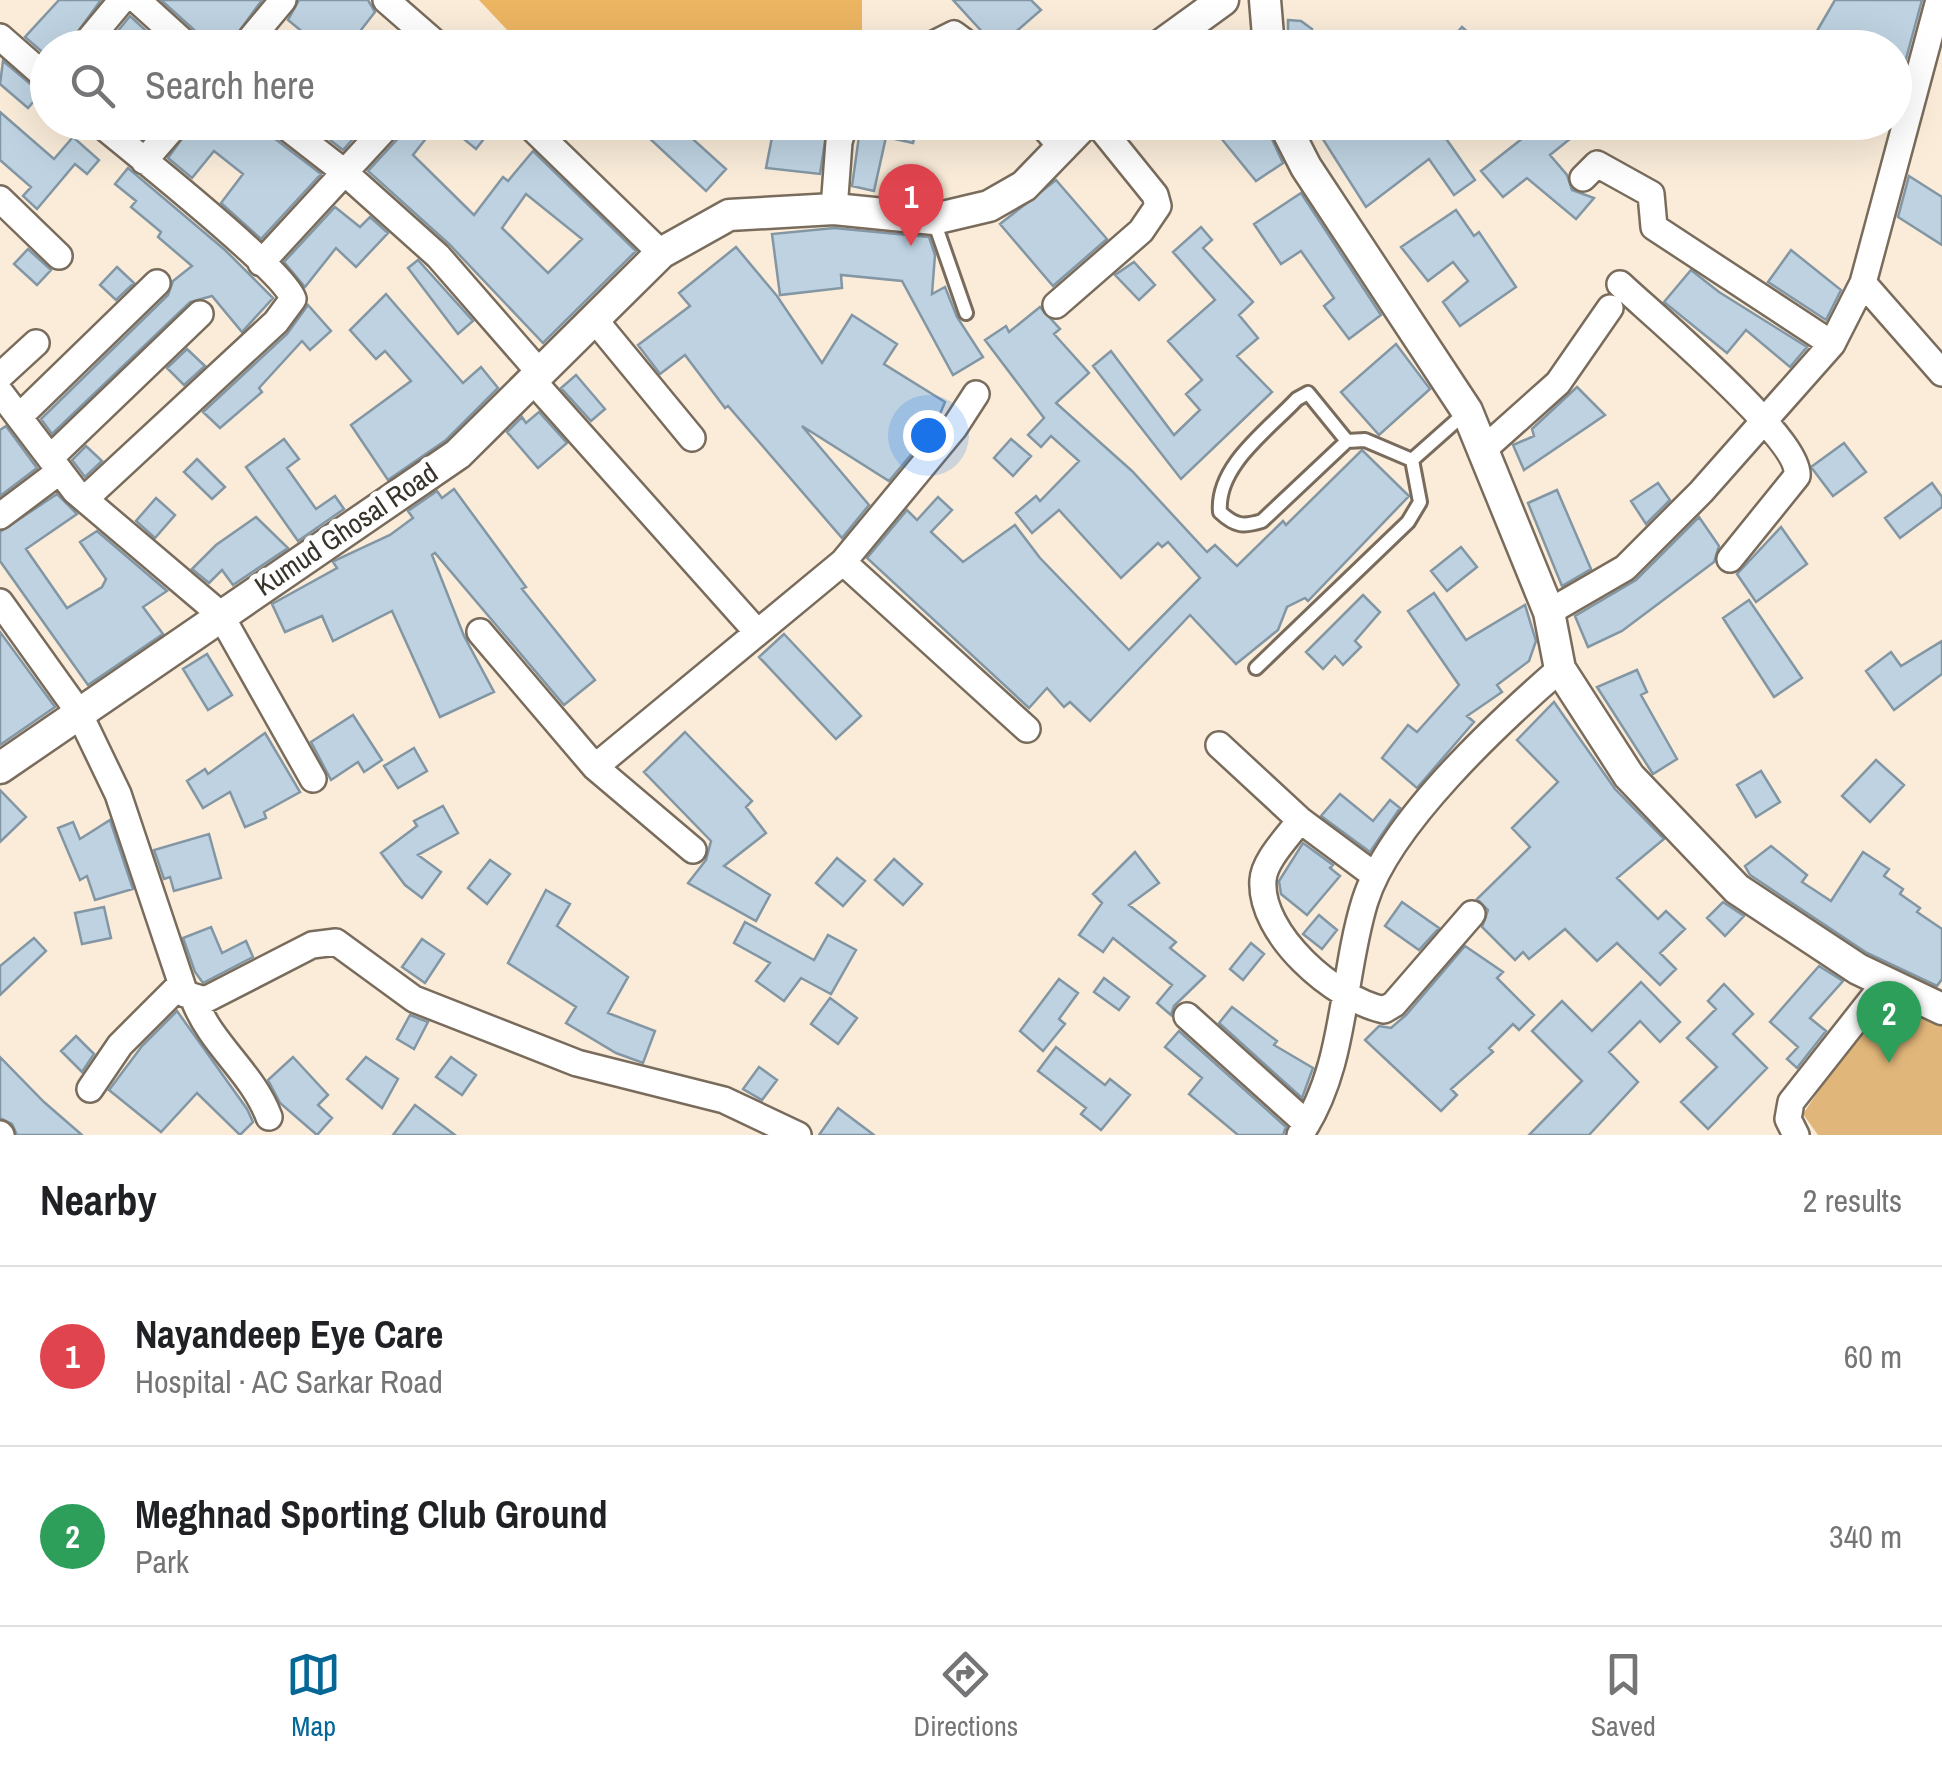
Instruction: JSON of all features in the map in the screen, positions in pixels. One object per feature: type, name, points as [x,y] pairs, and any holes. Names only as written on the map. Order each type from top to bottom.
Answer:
[{"type":"street","points":[[97,30],[122,0]]},
{"type":"street","points":[[137,0],[170,30]]},
{"type":"street","points":[[258,30],[283,0]]},
{"type":"street","points":[[386,0],[420,30]]},
{"type":"street","points":[[1182,30],[1223,0]]},
{"type":"street","points":[[1265,0],[1268,30]]},
{"type":"street","points":[[1912,101],[1939,0]]},
{"type":"street","points":[[0,37],[30,63]]},
{"type":"street","points":[[85,499],[290,306],[290,290],[119,140]]},
{"type":"street","points":[[144,161],[162,140]]},
{"type":"street","points":[[303,140],[438,256],[536,377],[757,632]]},
{"type":"street","points":[[262,263],[376,140]]},
{"type":"street","points":[[545,140],[661,253]]},
{"type":"street","points":[[834,210],[840,140]]},
{"type":"street","points":[[1056,140],[1063,148]]},
{"type":"street","points":[[934,219],[1006,198],[1070,140]]},
{"type":"street","points":[[1056,305],[1141,231],[1158,206],[1155,195],[1111,140]]},
{"type":"street","points":[[1292,140],[1306,167],[1467,411],[1549,612],[1560,669],[1629,776],[1737,889],[1884,984],[1942,1009]]},
{"type":"street","points":[[1549,612],[1625,568],[1691,503],[1832,344],[1863,283],[1901,140]]},
{"type":"street","points":[[1583,178],[1597,164],[1651,194],[1654,227],[1832,344]]},
{"type":"street","points":[[0,199],[59,256]]},
{"type":"street","name":"Kumud Ghosal Road","points":[[0,768],[220,614],[378,513],[458,454],[661,253],[729,215],[834,210],[934,219]]},
{"type":"street","points":[[19,417],[157,283]]},
{"type":"street","points":[[1863,283],[1942,373]]},
{"type":"street","points":[[1483,450],[1558,382],[1615,296],[1764,418],[1796,462],[1797,476],[1730,559]]},
{"type":"street","points":[[0,516],[55,465],[200,314]]},
{"type":"street","points":[[594,319],[692,438]]},
{"type":"street","points":[[0,376],[36,343]]},
{"type":"street","points":[[0,392],[85,499],[220,614],[313,779]]},
{"type":"street","points":[[595,767],[843,562],[954,428],[976,394]]},
{"type":"street","points":[[843,562],[1027,729]]},
{"type":"street","points":[[0,602],[78,711],[128,818],[186,993],[211,1037],[258,1088],[270,1117]]},
{"type":"street","points":[[480,632],[595,767],[694,850]]},
{"type":"street","points":[[1187,1016],[1304,1130],[1338,1040],[1374,875],[1402,833],[1507,715],[1560,669]]},
{"type":"street","points":[[1219,744],[1300,820],[1374,875]]},
{"type":"street","points":[[1300,820],[1264,874],[1266,903],[1283,941],[1371,1007],[1384,1010],[1394,1004],[1472,914]]},
{"type":"street","points":[[186,993],[204,1000],[312,946],[336,942],[414,999],[577,1063],[724,1100],[798,1135]]},
{"type":"street","points":[[1796,1135],[1788,1119],[1791,1102],[1884,984]]},
{"type":"street","points":[[90,1089],[120,1044],[186,993]]},
{"type":"lane","points":[[934,219],[966,314]]},
{"type":"lane","points":[[1347,441],[1317,400],[1308,393],[1297,399],[1225,477],[1219,494],[1220,512],[1233,524],[1247,526],[1262,521],[1347,441],[1365,440],[1412,460]]},
{"type":"lane","points":[[1412,460],[1467,411]]},
{"type":"lane","points":[[1256,668],[1408,522],[1420,502],[1412,460]]},
{"type":"shaded area","points":[[479,0],[862,0],[862,30],[507,30]]},
{"type":"shaded area","points":[[1885,991],[1942,1012],[1942,1135],[1818,1135],[1803,1114]]},
{"type":"building","points":[[59,0],[101,0],[79,30],[31,30]]},
{"type":"building","points":[[161,0],[262,0],[240,30],[194,30]]},
{"type":"building","points":[[299,0],[368,0],[375,12],[361,30],[300,30],[288,20]]},
{"type":"building","points":[[953,0],[1031,0],[1041,10],[1018,30],[980,30]]},
{"type":"building","points":[[1835,0],[1922,0],[1912,37],[1912,30],[1818,30]]},
{"type":"building","points":[[130,16],[145,30],[119,30]]},
{"type":"building","points":[[1288,20],[1301,21],[1312,29],[1312,30],[1288,30]]},
{"type":"building","points":[[3,61],[30,84],[30,106],[28,108],[0,84]]},
{"type":"building","points":[[0,112],[54,159],[70,140],[76,140],[99,160],[87,174],[75,164],[37,209],[23,196],[31,187],[0,160]]},
{"type":"building","points":[[181,140],[277,140],[321,174],[261,239],[221,203],[243,174],[214,151],[192,178],[168,158]]},
{"type":"building","points":[[330,140],[352,140],[343,150]]},
{"type":"building","points":[[397,140],[425,140],[413,155],[474,215],[503,177],[508,181],[533,151],[636,251],[543,343],[449,244],[368,171]],"holes":[[[526,194],[582,239],[548,273],[502,228]]]},
{"type":"building","points":[[465,140],[483,140],[476,149]]},
{"type":"building","points":[[651,140],[694,140],[726,169],[706,191]]},
{"type":"building","points":[[771,140],[825,140],[820,174],[766,168]]},
{"type":"building","points":[[858,140],[885,140],[874,191],[852,186]]},
{"type":"building","points":[[1223,140],[1272,140],[1283,163],[1256,181]]},
{"type":"building","points":[[1323,140],[1447,140],[1475,180],[1454,195],[1429,159],[1366,207]]},
{"type":"building","points":[[1520,140],[1569,140],[1550,155],[1567,175],[1572,190],[1594,198],[1576,219],[1527,178],[1503,197],[1481,171]]},
{"type":"building","points":[[128,168],[225,250],[273,298],[242,332],[212,296],[190,302],[52,434],[41,419],[168,295],[173,281],[192,266],[158,237],[161,232],[131,207],[136,201],[115,184]]},
{"type":"building","points":[[1909,176],[1942,197],[1942,245],[1898,217]]},
{"type":"building","points":[[1056,180],[1107,239],[1053,286],[1000,224]]},
{"type":"building","points":[[1301,193],[1381,315],[1349,339],[1324,306],[1334,298],[1301,251],[1281,264],[1254,224]]},
{"type":"building","points":[[335,207],[360,227],[370,217],[388,233],[356,267],[336,248],[305,287],[284,262]]},
{"type":"building","points":[[1456,210],[1474,236],[1479,232],[1516,287],[1460,326],[1443,302],[1468,281],[1453,262],[1428,281],[1401,247]]},
{"type":"building","points":[[1201,227],[1212,240],[1203,248],[1253,302],[1239,315],[1258,338],[1237,356],[1272,392],[1181,479],[1093,366],[1111,351],[1174,435],[1200,410],[1186,394],[1202,380],[1168,341],[1215,300],[1173,252]]},
{"type":"building","points":[[834,228],[929,237],[935,255],[932,294],[945,287],[957,317],[983,357],[953,375],[902,281],[841,275],[842,288],[780,295],[772,234]]},
{"type":"building","points":[[736,247],[777,296],[822,363],[852,315],[897,344],[884,364],[945,402],[935,426],[889,481],[802,426],[869,505],[842,538],[728,406],[725,408],[685,355],[660,374],[638,345],[690,306],[679,293]]},
{"type":"building","points":[[28,249],[51,270],[37,285],[14,264]]},
{"type":"building","points":[[1791,250],[1841,290],[1826,320],[1768,282]]},
{"type":"building","points":[[418,260],[473,321],[458,334],[408,268]]},
{"type":"building","points":[[1134,262],[1155,285],[1139,300],[1115,275]]},
{"type":"building","points":[[117,267],[134,283],[116,300],[100,285]]},
{"type":"building","points":[[1691,270],[1807,347],[1790,367],[1746,330],[1727,353],[1664,302]]},
{"type":"building","points":[[386,294],[463,383],[481,367],[498,388],[446,440],[388,480],[351,425],[411,381],[385,351],[376,359],[350,330]]},
{"type":"building","points":[[308,305],[331,331],[310,350],[302,341],[259,388],[262,392],[220,428],[203,412],[287,334]]},
{"type":"building","points":[[1040,307],[1060,329],[1054,334],[1089,373],[1056,403],[1132,471],[1207,552],[1215,545],[1237,566],[1283,521],[1286,525],[1362,450],[1409,496],[1308,601],[1305,598],[1287,607],[1278,630],[1236,664],[1190,615],[1090,721],[1070,702],[1064,707],[1047,688],[1029,708],[867,558],[907,510],[917,520],[938,497],[952,510],[931,532],[963,562],[1015,525],[1040,558],[1129,650],[1200,578],[1168,542],[1162,547],[1158,543],[1121,578],[1059,510],[1032,533],[1016,513],[1036,496],[1040,501],[1079,461],[1051,436],[1041,447],[1028,435],[1044,418],[985,340],[1006,326],[1009,332]]},
{"type":"building","points":[[1396,344],[1430,389],[1379,435],[1341,392]]},
{"type":"building","points":[[187,349],[205,366],[184,385],[167,368]]},
{"type":"building","points":[[576,375],[605,409],[591,421],[561,388]]},
{"type":"building","points":[[1577,387],[1605,415],[1524,470],[1513,445],[1534,436],[1532,429]]},
{"type":"building","points":[[539,412],[567,443],[538,468],[507,432],[522,417],[526,423]]},
{"type":"building","points":[[6,426],[37,468],[0,496],[0,430]]},
{"type":"building","points":[[284,439],[299,459],[287,468],[316,509],[335,496],[344,509],[298,541],[246,467]]},
{"type":"building","points":[[1011,439],[1031,456],[1013,476],[994,458]]},
{"type":"building","points":[[1844,443],[1866,472],[1833,496],[1811,467]]},
{"type":"building","points":[[86,446],[102,461],[85,477],[72,460]]},
{"type":"building","points":[[197,459],[225,487],[212,499],[184,472]]},
{"type":"building","points":[[1658,483],[1670,500],[1646,524],[1631,501]]},
{"type":"building","points":[[1932,483],[1942,497],[1942,507],[1900,538],[1885,518]]},
{"type":"building","points":[[454,489],[526,587],[522,589],[595,680],[564,705],[435,553],[432,555],[464,636],[494,692],[440,717],[392,611],[333,641],[322,616],[285,632],[272,604],[337,568],[333,562],[338,559],[390,535],[413,518],[408,511],[437,491],[442,498]]},
{"type":"building","points":[[1557,490],[1591,569],[1562,586],[1528,503]]},
{"type":"building","points":[[57,494],[77,514],[26,549],[67,608],[102,587],[106,579],[80,542],[97,531],[167,591],[143,607],[163,634],[88,685],[0,561],[0,532]]},
{"type":"building","points":[[156,498],[175,515],[155,538],[136,521]]},
{"type":"building","points":[[256,517],[288,548],[233,585],[222,570],[209,583],[192,569],[216,545]]},
{"type":"building","points":[[1699,517],[1719,546],[1714,562],[1622,631],[1588,647],[1575,616],[1636,580]]},
{"type":"building","points":[[1781,527],[1807,564],[1756,602],[1737,574]]},
{"type":"building","points":[[1461,547],[1477,567],[1447,591],[1431,571]]},
{"type":"building","points":[[1434,593],[1466,640],[1525,605],[1536,641],[1529,661],[1497,685],[1502,692],[1467,716],[1474,722],[1417,788],[1382,758],[1408,725],[1417,732],[1459,685],[1408,611]]},
{"type":"building","points":[[1363,595],[1380,612],[1355,641],[1361,647],[1343,665],[1335,656],[1323,669],[1306,652]]},
{"type":"building","points":[[1749,600],[1802,678],[1774,697],[1723,618]]},
{"type":"building","points":[[0,632],[55,707],[0,745]]},
{"type":"building","points":[[784,634],[861,716],[836,739],[759,657]]},
{"type":"building","points":[[1942,641],[1942,674],[1894,710],[1866,671],[1891,652],[1901,666]]},
{"type":"building","points":[[207,654],[232,695],[208,710],[183,669]]},
{"type":"building","points":[[1637,670],[1647,692],[1641,695],[1677,759],[1653,774],[1597,687]]},
{"type":"building","points":[[1554,702],[1615,789],[1664,839],[1617,878],[1658,919],[1666,911],[1685,929],[1660,953],[1676,969],[1660,985],[1617,943],[1597,961],[1565,929],[1529,959],[1523,952],[1515,960],[1482,927],[1488,910],[1477,899],[1530,847],[1512,828],[1558,782],[1517,740]]},
{"type":"building","points":[[353,715],[382,760],[364,772],[358,762],[331,780],[311,742]]},
{"type":"building","points":[[685,732],[752,801],[746,807],[766,833],[724,866],[770,895],[756,921],[688,883],[706,860],[711,841],[644,772]]},
{"type":"building","points":[[265,733],[300,792],[264,812],[266,818],[245,827],[230,792],[203,808],[187,781],[205,769],[208,774]]},
{"type":"building","points":[[414,748],[427,771],[398,788],[384,766]]},
{"type":"building","points":[[1876,760],[1904,785],[1870,822],[1842,796]]},
{"type":"building","points":[[1761,771],[1780,802],[1756,817],[1737,785]]},
{"type":"building","points":[[0,790],[26,817],[0,842]]},
{"type":"building","points":[[1340,794],[1373,821],[1390,800],[1400,808],[1370,852],[1321,816]]},
{"type":"building","points":[[443,806],[458,833],[418,855],[441,872],[422,898],[405,885],[381,853],[417,826],[414,821]]},
{"type":"building","points":[[110,820],[133,889],[95,900],[87,876],[80,880],[58,828],[73,822],[80,839]]},
{"type":"building","points":[[209,834],[221,878],[174,891],[170,877],[164,879],[154,850]]},
{"type":"building","points":[[1303,843],[1333,865],[1330,868],[1340,876],[1307,915],[1281,894],[1279,881]]},
{"type":"building","points":[[1771,846],[1807,875],[1802,882],[1831,901],[1863,852],[1889,869],[1884,876],[1903,889],[1900,894],[1920,908],[1917,912],[1942,929],[1942,979],[1937,986],[1867,953],[1750,875],[1745,866]]},
{"type":"building","points":[[1135,852],[1159,883],[1129,905],[1176,942],[1170,948],[1205,976],[1174,1006],[1171,1015],[1157,1003],[1172,985],[1113,938],[1103,952],[1079,935],[1102,903],[1093,894]]},
{"type":"building","points":[[837,858],[865,881],[843,906],[816,883]]},
{"type":"building","points":[[894,859],[922,884],[903,905],[875,880]]},
{"type":"building","points":[[490,860],[510,874],[487,904],[468,888]]},
{"type":"building","points":[[546,890],[570,904],[557,926],[628,977],[608,1013],[655,1031],[643,1063],[616,1053],[566,1023],[576,1007],[508,963]]},
{"type":"building","points":[[1402,902],[1439,928],[1419,950],[1385,926]]},
{"type":"building","points":[[1723,902],[1744,916],[1725,936],[1707,918]]},
{"type":"building","points":[[104,907],[111,938],[82,944],[75,913]]},
{"type":"building","points":[[1319,915],[1337,930],[1322,949],[1303,934]]},
{"type":"building","points":[[745,922],[814,960],[828,935],[856,950],[831,994],[801,978],[784,1001],[756,981],[770,963],[734,943]]},
{"type":"building","points":[[211,927],[222,953],[246,941],[253,957],[203,983],[183,938]]},
{"type":"building","points":[[34,938],[46,951],[0,995],[0,966]]},
{"type":"building","points":[[422,939],[444,954],[425,983],[402,967]]},
{"type":"building","points":[[1251,943],[1264,954],[1243,980],[1230,969]]},
{"type":"building","points":[[1465,946],[1503,972],[1497,978],[1534,1015],[1519,1030],[1513,1024],[1489,1048],[1493,1052],[1451,1089],[1457,1095],[1441,1111],[1365,1040],[1379,1026],[1391,1028],[1406,1015]]},
{"type":"building","points":[[1819,966],[1843,981],[1810,1018],[1826,1031],[1797,1068],[1787,1059],[1798,1047],[1770,1022]]},
{"type":"building","points":[[1104,978],[1129,997],[1119,1010],[1094,992]]},
{"type":"building","points":[[1059,979],[1078,993],[1059,1019],[1065,1024],[1043,1051],[1020,1031]]},
{"type":"building","points":[[1641,982],[1680,1022],[1660,1042],[1640,1021],[1609,1052],[1638,1082],[1589,1135],[1529,1135],[1582,1081],[1532,1031],[1562,1001],[1592,1031]]},
{"type":"building","points":[[1724,984],[1753,1014],[1733,1034],[1767,1068],[1708,1129],[1681,1102],[1717,1067],[1687,1038],[1716,1009],[1708,1001]]},
{"type":"building","points":[[830,998],[857,1018],[838,1044],[811,1024]]},
{"type":"building","points":[[1232,1007],[1277,1041],[1274,1045],[1313,1068],[1302,1098],[1219,1023]]},
{"type":"building","points":[[177,1011],[247,1109],[253,1122],[240,1135],[197,1093],[161,1132],[109,1090],[142,1046]]},
{"type":"building","points":[[410,1015],[428,1022],[414,1049],[397,1039]]},
{"type":"building","points":[[1179,1031],[1286,1127],[1283,1135],[1238,1135],[1189,1094],[1202,1078],[1165,1047]]},
{"type":"building","points":[[76,1036],[94,1054],[82,1072],[61,1051]]},
{"type":"building","points":[[1056,1047],[1105,1085],[1110,1079],[1130,1095],[1101,1130],[1081,1114],[1086,1108],[1038,1071]]},
{"type":"building","points":[[0,1057],[82,1135],[17,1135],[12,1124],[0,1118]]},
{"type":"building","points":[[293,1057],[328,1095],[318,1105],[332,1118],[317,1135],[280,1103],[268,1080]]},
{"type":"building","points":[[366,1057],[398,1079],[382,1108],[347,1079]]},
{"type":"building","points":[[451,1057],[476,1075],[462,1095],[436,1077]]},
{"type":"building","points":[[759,1067],[777,1080],[762,1100],[743,1089]]},
{"type":"building","points":[[415,1105],[455,1135],[393,1135]]},
{"type":"building","points":[[838,1108],[874,1135],[819,1135]]},
{"type":"place","name":"Nayandeep Eye Care","points":[[911,246]]},
{"type":"place","name":"Meghnad Sporting Club Ground","points":[[1889,1063]]}]
